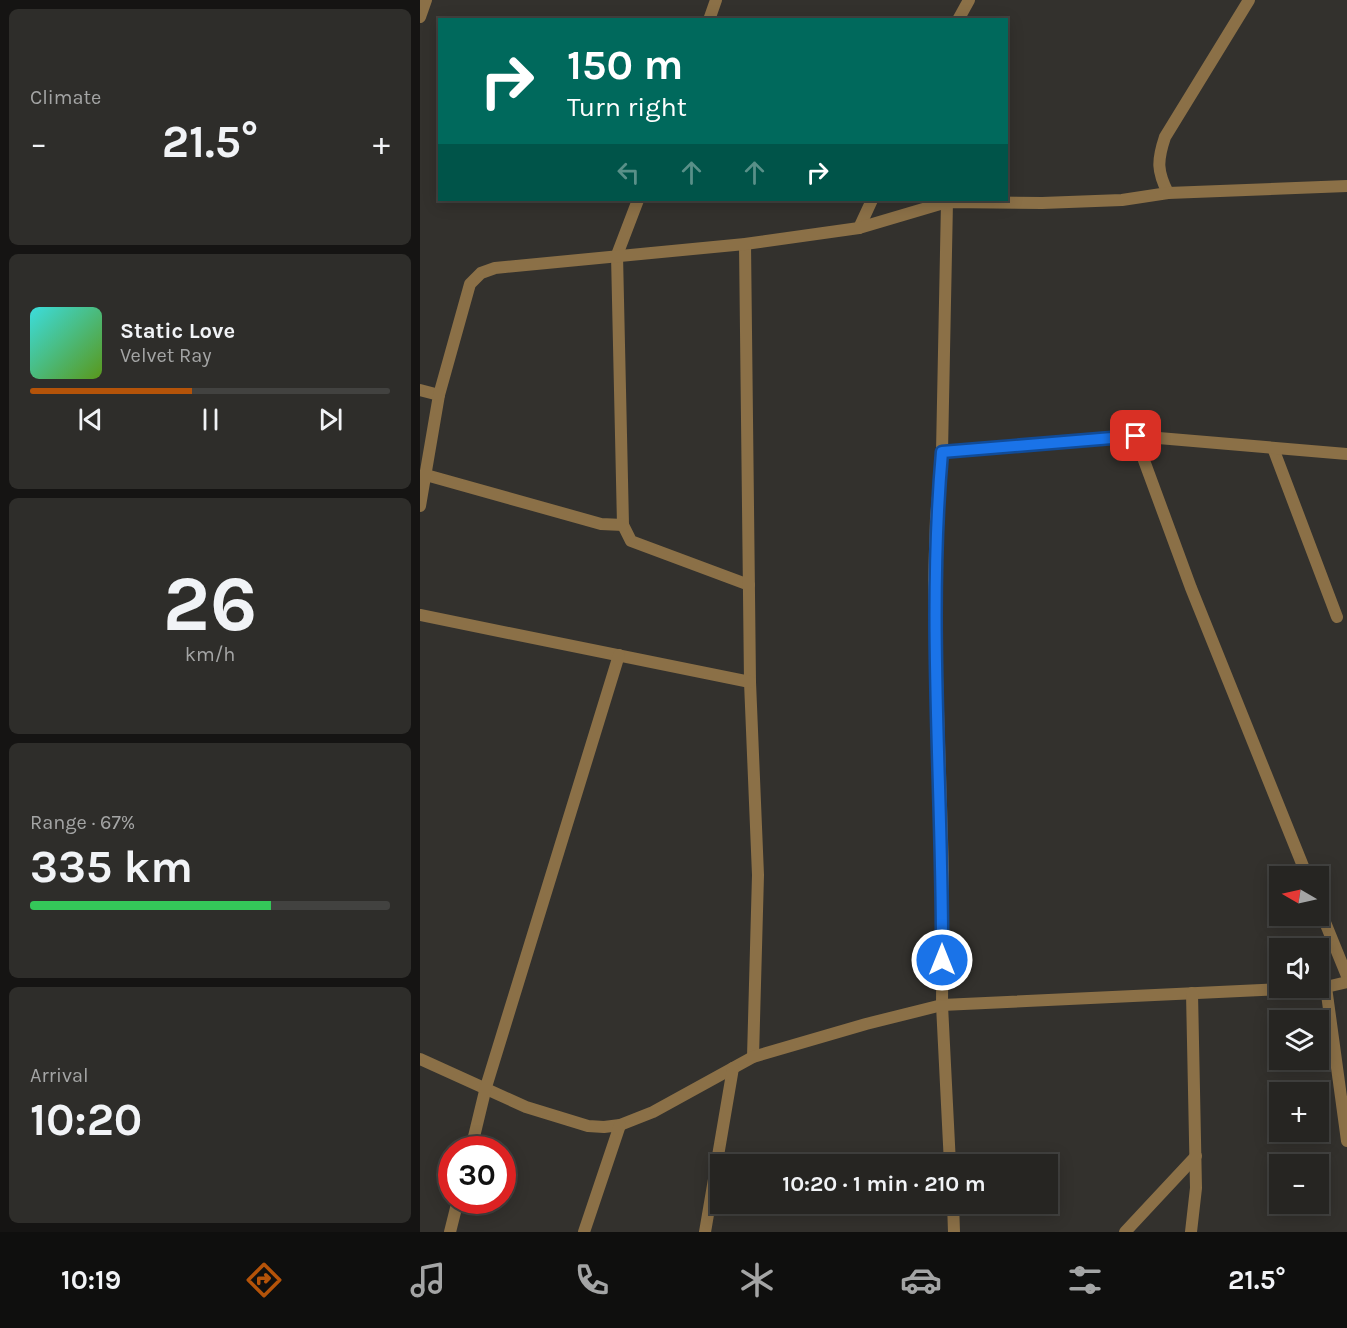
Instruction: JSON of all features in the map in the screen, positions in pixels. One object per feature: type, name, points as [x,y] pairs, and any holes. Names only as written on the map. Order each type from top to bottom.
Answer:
[{"type":"street","points":[[420,17],[426,0]]},
{"type":"street","points":[[709,18],[716,0]]},
{"type":"street","points":[[959,18],[969,0]]},
{"type":"street","points":[[1168,193],[1160,176],[1160,153],[1165,137],[1250,0]]},
{"type":"street","points":[[420,507],[439,395],[470,284],[481,273],[495,268],[516,264],[744,244],[859,228],[947,202],[1042,203],[1122,200],[1168,193],[1347,186]]},
{"type":"street","points":[[638,201],[617,255],[623,525],[631,541],[748,585]]},
{"type":"street","points":[[859,228],[872,201]]},
{"type":"street","points":[[947,202],[942,452],[936,518],[934,580],[943,870],[942,1005],[949,1154]]},
{"type":"street","points":[[744,244],[750,682],[759,874],[753,1057]]},
{"type":"street","points":[[420,390],[439,395]]},
{"type":"street","points":[[942,452],[1136,436],[1347,454]]},
{"type":"street","points":[[1136,436],[1191,588],[1303,866]]},
{"type":"street","points":[[1273,448],[1337,617]]},
{"type":"street","points":[[426,475],[601,524],[623,525]]},
{"type":"street","points":[[420,615],[750,682]]},
{"type":"street","points":[[474,1136],[486,1087],[619,655]]},
{"type":"street","points":[[1327,926],[1347,976]]},
{"type":"street","points":[[1329,986],[1347,982]]},
{"type":"street","points":[[420,1059],[526,1107],[588,1126],[620,1125],[653,1112],[753,1057],[866,1024],[942,1005],[1269,990]]},
{"type":"street","points":[[1191,1232],[1196,1188],[1192,993]]},
{"type":"street","points":[[1328,998],[1347,1141]]},
{"type":"street","points":[[705,1232],[733,1068]]},
{"type":"street","points":[[584,1232],[620,1125]]},
{"type":"street","points":[[1125,1232],[1196,1156]]},
{"type":"street","points":[[450,1232],[454,1214]]},
{"type":"street","points":[[953,1214],[954,1232]]},
{"type":"route","points":[[942,960],[943,870],[934,580],[936,518],[942,452],[1136,436]]}]
